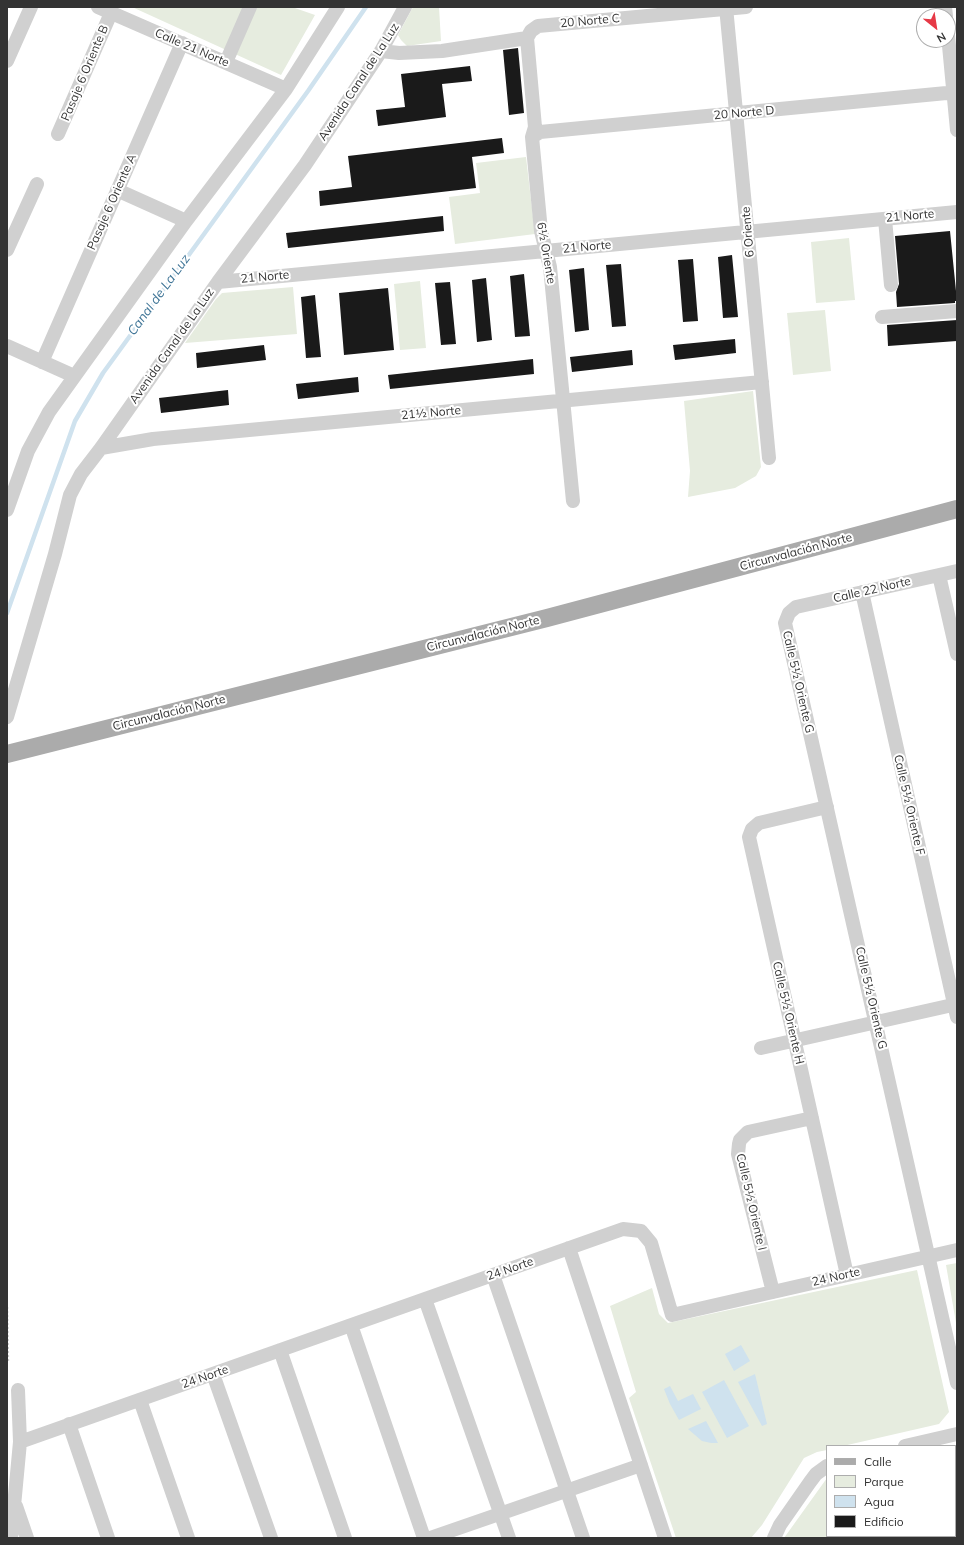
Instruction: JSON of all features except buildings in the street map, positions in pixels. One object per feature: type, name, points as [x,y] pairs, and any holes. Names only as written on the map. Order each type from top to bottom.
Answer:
[{"type":"main road","name":"Circunvalación Norte","points":[[7,754],[539,620],[957,509]]},
{"type":"street","points":[[7,61],[31,7]]},
{"type":"street","name":"Calle 21 Norte","points":[[98,7],[286,89]]},
{"type":"street","points":[[226,62],[250,7]]},
{"type":"street","points":[[7,510],[28,450],[37,432],[74,376],[186,221],[286,89],[338,7]]},
{"type":"street","name":"Avenida Canal de La Luz","points":[[7,718],[55,554],[70,495],[81,474],[218,282],[305,165],[381,51],[405,7]]},
{"type":"street","name":"20 Norte C","points":[[381,51],[399,53],[442,51],[529,34],[538,26],[618,13],[746,7]]},
{"type":"street","name":"6 Oriente","points":[[726,8],[769,458]]},
{"type":"street","name":"Pasaje 6 Oriente B","points":[[58,134],[111,13]]},
{"type":"street","name":"6½ Oriente","points":[[529,34],[535,127],[532,137],[541,231],[550,267],[573,501]]},
{"type":"street","name":"Pasaje 6 Oriente A","points":[[42,362],[182,43]]},
{"type":"street","points":[[950,48],[955,92],[957,130]]},
{"type":"street","name":"20 Norte D","points":[[532,137],[540,132],[955,92]]},
{"type":"street","points":[[7,250],[37,184]]},
{"type":"street","points":[[117,190],[186,221]]},
{"type":"street","name":"21 Norte","points":[[218,282],[957,212]]},
{"type":"street","points":[[885,218],[891,285]]},
{"type":"street","points":[[882,317],[957,311]]},
{"type":"street","points":[[7,346],[74,376]]},
{"type":"street","name":"21½ Norte","points":[[101,448],[153,439],[762,382]]},
{"type":"street","name":"Calle 22 Norte","points":[[789,613],[796,607],[957,571]]},
{"type":"street","points":[[939,575],[957,654]]},
{"type":"street","name":"Calle 5½ Oriente F","points":[[862,592],[956,1008]]},
{"type":"street","name":"Calle 5½ Oriente G","points":[[789,613],[786,618],[786,628],[957,1383]]},
{"type":"street","name":"Calle 5½ Oriente H","points":[[827,807],[759,823],[752,829],[749,837],[847,1275]]},
{"type":"street","points":[[761,1048],[876,1022],[956,1008]]},
{"type":"street","name":"Calle 5½ Oriente I","points":[[773,1292],[738,1154],[739,1144],[740,1140],[748,1132],[812,1118]]},
{"type":"street","name":"24 Norte","points":[[20,1442],[623,1230],[641,1232],[651,1244],[672,1315],[957,1250]]},
{"type":"street","points":[[570,1248],[665,1538]]},
{"type":"street","points":[[493,1275],[584,1538]]},
{"type":"street","points":[[425,1299],[510,1538]]},
{"type":"street","points":[[351,1325],[424,1538]]},
{"type":"street","points":[[280,1350],[345,1538]]},
{"type":"street","points":[[213,1374],[271,1538]]},
{"type":"street","points":[[11,1538],[20,1442],[18,1390]]},
{"type":"street","points":[[140,1400],[188,1538]]},
{"type":"street","points":[[69,1424],[108,1538]]},
{"type":"street","points":[[909,1445],[957,1434]]},
{"type":"street","points":[[430,1538],[641,1465]]},
{"type":"street","points":[[774,1538],[780,1525],[810,1482],[816,1474],[826,1467]]},
{"type":"street","points":[[14,1501],[27,1538]]},
{"type":"path","points":[[7,1307],[8,1363]]},
{"type":"green space","points":[[132,7],[292,7],[315,15],[281,75]]},
{"type":"green space","points":[[413,7],[439,7],[441,41],[407,46],[401,40],[398,35]]},
{"type":"green space","points":[[526,157],[535,234],[455,244],[449,197],[480,193],[476,163]]},
{"type":"green space","points":[[849,238],[855,300],[816,303],[811,242]]},
{"type":"green space","points":[[420,281],[426,348],[400,350],[394,284]]},
{"type":"green space","points":[[293,287],[297,334],[185,343],[216,299],[222,293]]},
{"type":"green space","points":[[825,310],[831,371],[793,375],[787,313]]},
{"type":"green space","points":[[753,391],[761,467],[756,476],[735,488],[688,497],[690,471],[684,401]]},
{"type":"green space","points":[[957,1263],[957,1323],[956,1323],[946,1265]]},
{"type":"green space","points":[[917,1270],[949,1412],[939,1424],[847,1445],[826,1445],[826,1450],[817,1452],[804,1458],[762,1525],[751,1538],[676,1538],[629,1398],[636,1392],[610,1306],[652,1288],[659,1314],[668,1323]]},
{"type":"green space","points":[[826,1479],[826,1537],[830,1538],[784,1538]]},
{"type":"water","points":[[741,1345],[750,1361],[734,1371],[725,1354]]},
{"type":"water","points":[[755,1374],[767,1424],[762,1426],[738,1382]]},
{"type":"water","points":[[724,1380],[749,1426],[727,1438],[702,1392]]},
{"type":"water","points":[[670,1386],[678,1401],[693,1394],[701,1409],[679,1420],[664,1389]]},
{"type":"water","points":[[706,1421],[718,1443],[702,1441],[688,1429]]},
{"type":"waterway","name":"Canal de La Luz","points":[[7,613],[75,421],[103,373],[308,91],[366,7]]}]
